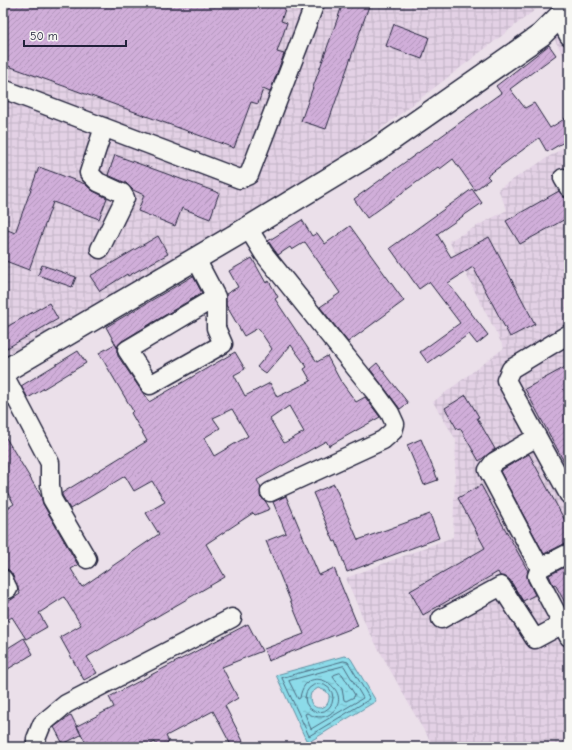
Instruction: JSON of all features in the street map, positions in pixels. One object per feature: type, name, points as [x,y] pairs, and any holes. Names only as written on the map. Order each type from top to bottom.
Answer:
[{"type":"main road","points":[[3,373],[375,151],[541,35],[566,20]]},
{"type":"street","points":[[3,89],[240,179],[249,176],[315,3]]},
{"type":"street","points":[[100,249],[125,198],[122,193],[98,182],[89,173],[104,127]]},
{"type":"street","points":[[248,228],[264,254],[374,391],[390,413],[395,424],[393,431],[383,440],[270,492]]},
{"type":"street","points":[[196,259],[216,297],[216,328],[223,344],[150,385],[127,350],[216,297]]},
{"type":"street","points":[[569,334],[511,369],[506,380],[569,495]]},
{"type":"street","points":[[3,373],[50,462],[50,485],[52,499],[87,559]]},
{"type":"street","points":[[538,437],[494,462],[488,470],[540,568]]},
{"type":"street","points":[[441,619],[501,586],[535,639],[566,630],[537,576],[540,568],[569,553]]},
{"type":"street","points":[[36,747],[36,739],[42,724],[66,704],[232,618]]},
{"type":"shaded area","points":[[3,3],[544,3],[355,149],[120,290],[3,357]]},
{"type":"shaded area","points":[[569,23],[569,65],[553,37]]},
{"type":"shaded area","points":[[569,144],[569,747],[434,747],[367,628],[346,578],[453,537],[456,440],[433,402],[504,348],[449,241],[507,210],[498,189]]},
{"type":"water","points":[[344,656],[349,657],[376,701],[309,742],[306,740],[276,675]],"holes":[[[318,688],[326,691],[329,695],[329,701],[323,707],[315,707],[310,699],[311,693]]]},
{"type":"building","points":[[3,3],[287,3],[281,21],[287,23],[277,52],[284,54],[270,92],[263,89],[258,104],[251,102],[234,148],[3,64]]},
{"type":"building","points":[[343,3],[370,3],[326,129],[301,121]]},
{"type":"building","points":[[394,24],[429,37],[422,59],[386,46]]},
{"type":"building","points":[[549,45],[556,55],[510,89],[525,108],[534,103],[550,128],[569,116],[569,139],[547,152],[539,138],[487,176],[490,179],[475,190],[453,159],[440,169],[438,167],[367,218],[354,199],[501,93],[496,86]]},
{"type":"building","points":[[115,155],[219,193],[210,219],[182,208],[175,226],[138,211],[144,195],[133,190],[126,183],[108,175]]},
{"type":"building","points":[[39,167],[85,184],[93,191],[107,198],[99,219],[53,202],[29,270],[3,260],[3,228],[15,233]]},
{"type":"building","points":[[472,189],[482,203],[437,234],[451,257],[489,237],[535,324],[510,337],[473,267],[448,283],[488,335],[477,344],[469,334],[428,363],[420,352],[460,323],[429,282],[419,289],[390,248]]},
{"type":"building","points":[[559,191],[569,203],[569,217],[520,244],[506,221]]},
{"type":"building","points":[[302,220],[312,236],[317,233],[325,244],[350,226],[404,301],[348,342],[320,307],[340,293],[305,242],[292,250],[290,247],[278,255],[268,241]]},
{"type":"building","points":[[158,236],[168,254],[128,276],[127,274],[100,291],[90,276]]},
{"type":"building","points":[[252,258],[266,283],[269,281],[278,297],[275,299],[317,362],[327,356],[340,380],[356,402],[365,397],[380,417],[329,446],[326,441],[257,480],[261,488],[260,496],[270,509],[255,515],[253,513],[206,544],[225,577],[87,657],[97,673],[84,680],[60,637],[81,625],[64,597],[39,613],[47,627],[26,639],[12,617],[3,623],[3,605],[20,594],[12,574],[3,565],[3,511],[14,504],[3,485],[3,433],[41,496],[43,504],[78,565],[71,569],[82,587],[159,534],[146,513],[165,502],[152,481],[134,491],[125,476],[70,509],[62,495],[62,493],[147,441],[131,413],[133,411],[99,353],[115,344],[117,347],[118,356],[149,402],[235,352],[245,369],[234,375],[245,396],[270,383],[277,397],[311,381],[304,369],[307,367],[291,345],[266,374],[257,367],[272,349],[258,328],[244,336],[226,305],[226,294],[238,287],[229,271]],"holes":[[[289,406],[304,432],[284,443],[270,419]],[[232,409],[248,436],[214,456],[204,438],[220,428],[213,418]]]},
{"type":"building","points":[[42,265],[76,277],[72,287],[38,275]]},
{"type":"building","points":[[193,276],[202,293],[122,341],[117,347],[106,327]]},
{"type":"building","points":[[49,303],[58,319],[7,348],[3,341],[3,329]]},
{"type":"building","points":[[78,351],[86,363],[28,398],[21,386]]},
{"type":"building","points":[[377,363],[408,403],[400,409],[370,369]]},
{"type":"building","points":[[569,365],[569,471],[525,389]]},
{"type":"building","points":[[466,395],[495,449],[479,461],[460,428],[457,429],[445,408]]},
{"type":"building","points":[[421,439],[438,480],[424,485],[407,445]]},
{"type":"building","points":[[529,454],[569,528],[569,543],[544,554],[500,471]]},
{"type":"building","points":[[334,484],[358,540],[430,514],[439,538],[347,572],[336,541],[334,542],[313,493]]},
{"type":"building","points":[[481,485],[528,571],[528,581],[535,595],[523,601],[510,580],[506,577],[500,576],[498,572],[423,615],[410,591],[485,548],[458,498]]},
{"type":"building","points":[[286,496],[319,575],[334,568],[358,626],[268,661],[264,649],[304,634],[266,541],[286,533],[273,502]]},
{"type":"building","points":[[569,565],[569,610],[555,584],[553,585],[549,575]]},
{"type":"building","points":[[248,624],[262,651],[222,667],[238,698],[225,706],[246,747],[232,747],[213,711],[166,736],[169,742],[161,747],[158,747],[155,742],[145,747],[88,747],[77,726],[114,707],[109,697]]},
{"type":"building","points":[[24,638],[33,654],[3,672],[3,651]]},
{"type":"building","points":[[71,715],[81,735],[63,744],[54,727]]}]
